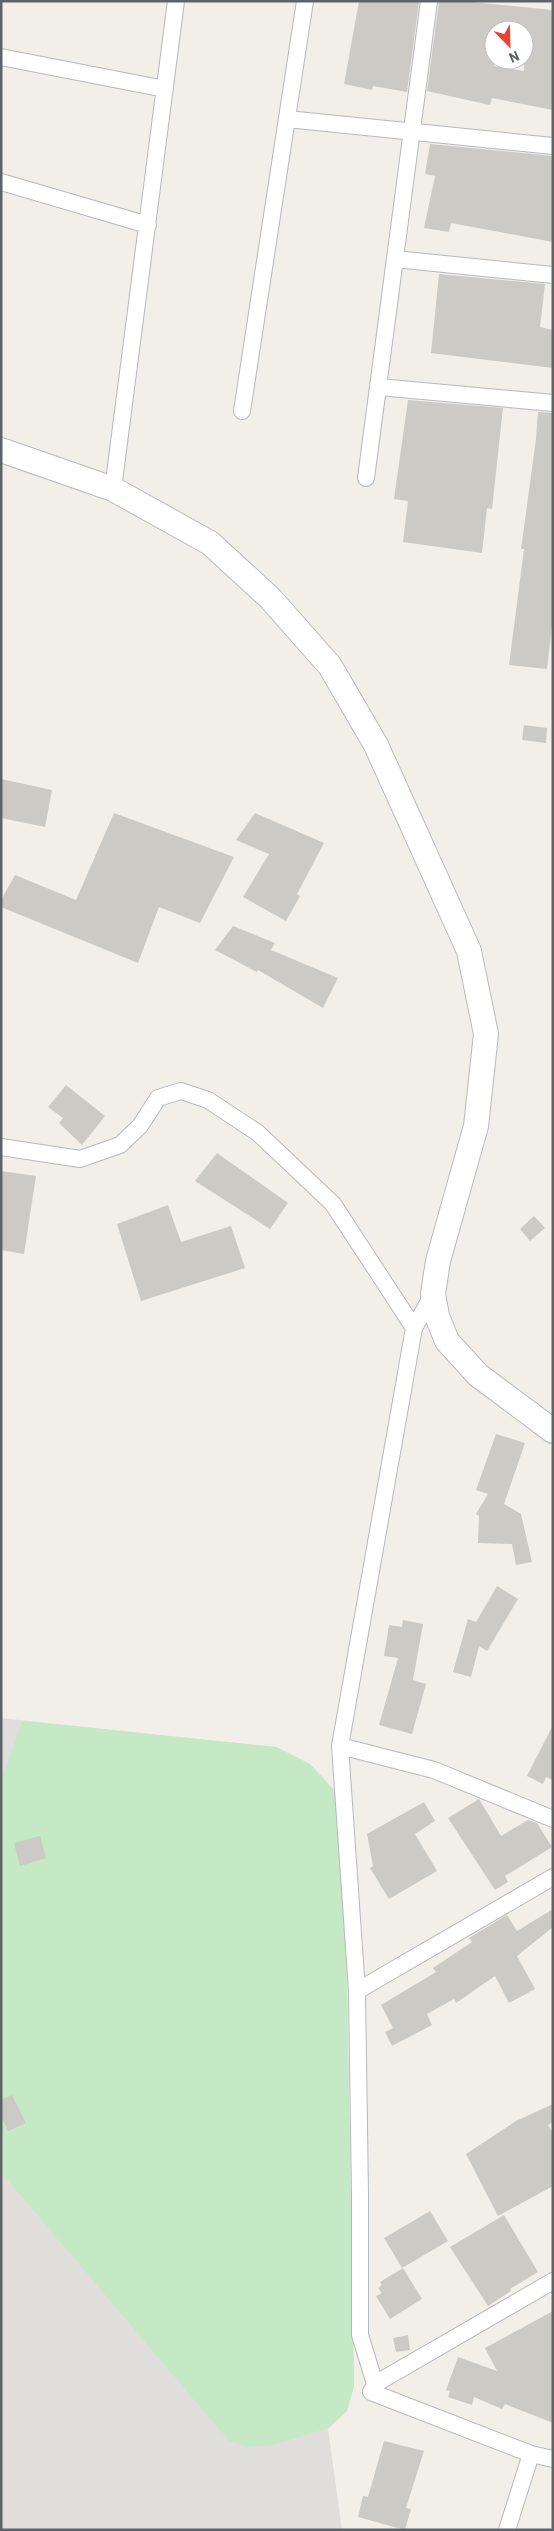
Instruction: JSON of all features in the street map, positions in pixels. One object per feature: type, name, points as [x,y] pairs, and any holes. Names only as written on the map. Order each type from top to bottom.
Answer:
[{"type":"street","points":[[113,489],[176,1]]},
{"type":"street","points":[[242,411],[305,1]]},
{"type":"street","points":[[366,478],[429,1]]},
{"type":"street","points":[[1,56],[165,89]]},
{"type":"street","points":[[287,119],[553,146]]},
{"type":"street","points":[[1,182],[148,225]]},
{"type":"street","points":[[396,259],[553,275]]},
{"type":"street","points":[[379,387],[553,403]]},
{"type":"street","points":[[1,450],[113,489],[210,544],[270,598],[330,666],[376,745],[469,952],[486,1034],[476,1126],[440,1252],[433,1294],[414,1328],[340,1746],[357,1991],[360,2335],[375,2384]]},
{"type":"street","points":[[1,1147],[80,1159],[120,1145],[140,1126],[158,1098],[181,1091],[208,1100],[258,1133],[333,1204],[414,1328]]},
{"type":"street","points":[[433,1294],[437,1316],[447,1341],[478,1375],[553,1431]]},
{"type":"street","points":[[340,1746],[434,1770],[553,1818]]},
{"type":"street","points":[[357,1991],[553,1876]]},
{"type":"street","points":[[553,2281],[375,2384],[371,2392],[531,2454],[553,2460]]},
{"type":"street","points":[[507,2530],[531,2454]]},
{"type":"shaded area","points":[[1,1718],[276,1747],[310,1764],[333,1789],[344,1819],[354,2386],[347,2411],[328,2429],[342,2530],[1,2530]]},
{"type":"green space","points":[[22,1721],[276,1747],[310,1764],[333,1789],[344,1819],[354,2386],[347,2411],[328,2428],[273,2445],[247,2447],[229,2441],[1,2172],[1,1781]]},
{"type":"building","points":[[359,1],[419,2],[407,92],[373,86],[372,90],[344,84]]},
{"type":"building","points":[[439,1],[461,1],[553,10],[553,110],[492,98],[490,105],[427,91]]},
{"type":"building","points":[[430,144],[553,156],[553,242],[451,223],[449,232],[424,228],[435,176],[425,174]]},
{"type":"building","points":[[439,274],[545,284],[540,327],[553,330],[553,368],[431,353]]},
{"type":"building","points":[[408,400],[503,408],[492,509],[487,508],[482,553],[403,542],[408,501],[394,499]]},
{"type":"building","points":[[538,412],[553,413],[553,617],[547,669],[509,665],[524,549],[521,549]]},
{"type":"building","points":[[524,725],[547,728],[546,743],[522,740]]},
{"type":"building","points":[[1,779],[52,790],[45,827],[1,818]]},
{"type":"building","points":[[114,813],[234,857],[200,923],[159,907],[138,963],[1,907],[1,900],[15,875],[76,900]]},
{"type":"building","points":[[255,813],[324,843],[297,894],[300,896],[286,921],[243,897],[269,854],[236,840]]},
{"type":"building","points":[[233,926],[275,943],[271,950],[338,978],[323,1008],[258,970],[257,972],[215,950]]},
{"type":"building","points":[[66,1085],[105,1116],[82,1145],[59,1123],[63,1118],[48,1107]]},
{"type":"building","points":[[217,1153],[288,1203],[270,1229],[195,1181]]},
{"type":"building","points":[[1,1171],[36,1176],[24,1254],[1,1250]]},
{"type":"building","points":[[168,1205],[181,1242],[231,1226],[245,1268],[141,1301],[117,1224]]},
{"type":"building","points":[[534,1216],[545,1228],[530,1241],[520,1229]]},
{"type":"building","points":[[496,1434],[525,1443],[504,1504],[521,1514],[532,1562],[516,1565],[512,1544],[478,1543],[479,1516],[476,1514],[488,1494],[476,1490]]},
{"type":"building","points":[[497,1586],[518,1599],[487,1651],[479,1646],[471,1677],[453,1672],[468,1619],[476,1622]]},
{"type":"building","points":[[403,1620],[423,1624],[413,1680],[426,1684],[412,1734],[379,1725],[398,1658],[384,1656],[389,1625],[402,1627]]},
{"type":"building","points":[[553,1725],[553,1780],[546,1777],[543,1784],[527,1776]]},
{"type":"building","points":[[479,1799],[501,1836],[528,1820],[537,1823],[552,1847],[505,1876],[508,1882],[495,1890],[448,1818]]},
{"type":"building","points":[[424,1802],[435,1821],[415,1834],[437,1871],[389,1899],[370,1868],[373,1866],[367,1834]]},
{"type":"building","points":[[40,1836],[46,1858],[20,1866],[14,1843]]},
{"type":"building","points":[[553,1909],[553,1927],[517,1956],[535,1989],[509,2003],[495,1976],[456,2003],[454,1999],[427,2014],[432,2025],[392,2046],[385,2032],[393,2028],[381,2005],[436,1972],[433,1968],[472,1942],[469,1938],[507,1915],[517,1931]]},
{"type":"building","points":[[12,2095],[26,2123],[8,2131],[1,2116],[1,2100]]},
{"type":"building","points":[[553,2104],[553,2122],[548,2125],[553,2134],[553,2186],[498,2216],[466,2154],[516,2121]]},
{"type":"building","points":[[430,2211],[448,2241],[402,2268],[384,2238]]},
{"type":"building","points":[[504,2215],[538,2272],[510,2289],[511,2291],[488,2306],[450,2247]]},
{"type":"building","points":[[403,2268],[422,2299],[390,2319],[376,2296],[382,2293],[378,2288],[382,2285],[380,2282]]},
{"type":"building","points":[[553,2311],[553,2423],[505,2404],[502,2409],[474,2397],[472,2405],[448,2397],[450,2391],[446,2390],[458,2357],[497,2371],[485,2348]]},
{"type":"building","points":[[408,2335],[410,2350],[396,2352],[393,2338]]},
{"type":"building","points":[[384,2441],[424,2451],[406,2508],[411,2509],[405,2530],[358,2517],[363,2496],[368,2497]]}]
